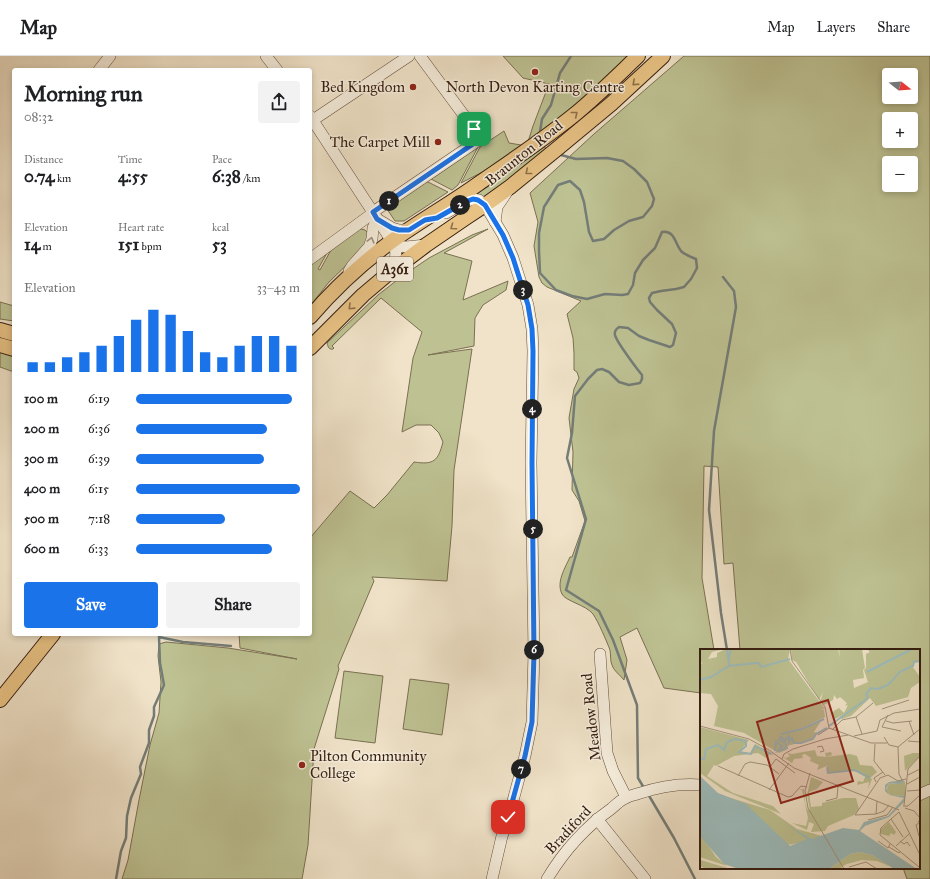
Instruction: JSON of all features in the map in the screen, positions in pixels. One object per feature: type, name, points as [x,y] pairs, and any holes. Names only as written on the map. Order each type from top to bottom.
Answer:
[{"type":"main road","name":"Braunton Road","points":[[312,315],[344,281],[409,230],[483,181],[573,116],[600,93],[638,56]]},
{"type":"main road","name":"Braunton Road","points":[[312,346],[363,295],[389,273],[426,245],[510,187],[611,104],[664,56]]},
{"type":"main road","points":[[0,330],[12,333]]},
{"type":"main road","points":[[0,345],[12,348]]},
{"type":"main road","points":[[0,700],[51,636]]},
{"type":"street","points":[[101,68],[110,56]]},
{"type":"street","points":[[266,56],[275,68]]},
{"type":"street","points":[[312,117],[409,56]]},
{"type":"street","points":[[312,258],[369,216],[375,215],[478,140],[474,129],[420,56]]},
{"type":"street","points":[[312,120],[393,244],[396,258],[389,273]]},
{"type":"street","points":[[495,222],[497,208],[510,187]]},
{"type":"street","points":[[425,220],[437,218],[473,199],[478,200],[485,205],[503,235],[513,258],[528,305],[532,329],[534,653],[532,722],[492,879]]},
{"type":"street","points":[[471,214],[484,216],[495,222]]},
{"type":"street","points":[[375,215],[392,228],[409,230]]},
{"type":"street","points":[[344,281],[352,266],[369,247],[372,239],[375,215]]},
{"type":"street","points":[[393,244],[413,246],[426,245]]},
{"type":"street","name":"Meadow Road","points":[[600,654],[607,753],[613,771],[631,796]]},
{"type":"street","name":"Bradiford","points":[[547,879],[576,840],[597,819],[631,796],[651,789],[677,784],[700,784]]},
{"type":"street","points":[[920,795],[930,790]]},
{"type":"street","points":[[597,819],[645,879]]},
{"type":"green space","points":[[503,56],[629,56],[572,111],[527,145],[549,84],[523,78]]},
{"type":"green space","points":[[684,56],[930,56],[930,786],[920,791],[920,649],[740,649],[733,563],[724,564],[718,467],[704,466],[702,578],[714,649],[700,649],[700,693],[664,688],[637,628],[620,637],[627,660],[624,680],[613,667],[610,650],[600,626],[593,614],[586,608],[567,599],[562,594],[560,585],[562,575],[570,557],[572,557],[585,521],[579,501],[572,490],[573,452],[569,418],[574,389],[579,378],[577,372],[574,370],[573,338],[567,314],[581,301],[547,287],[542,283],[539,277],[534,246],[538,222],[530,193],[594,134]]},
{"type":"green space","points":[[504,131],[509,143],[521,145],[524,148],[504,161],[461,183],[480,147]]},
{"type":"green space","points":[[542,145],[548,150],[487,198],[473,193]]},
{"type":"green space","points":[[478,147],[458,185],[452,190],[431,179]]},
{"type":"green space","points":[[423,182],[428,182],[448,192],[404,221],[395,221],[387,209],[388,207]]},
{"type":"green space","points":[[488,229],[444,253],[472,261],[463,300],[508,281],[506,290],[483,305],[475,318],[474,346],[428,355],[472,349],[454,470],[452,526],[447,581],[372,577],[374,581],[338,666],[339,669],[314,749],[308,845],[302,879],[122,879],[128,860],[150,745],[159,713],[161,682],[158,656],[159,644],[166,642],[228,648],[297,659],[240,648],[239,636],[312,636],[312,536],[350,491],[374,508],[387,495],[414,462],[426,463],[434,460],[439,454],[443,442],[439,433],[431,425],[416,425],[402,432],[413,358],[422,332],[381,298],[332,346],[334,348],[333,349],[329,348],[327,343],[378,295],[401,277],[429,258],[472,235]]},
{"type":"green space","points":[[358,230],[365,230],[369,234],[362,250],[329,282],[312,303],[312,264],[327,253],[318,269],[320,270],[331,250]]},
{"type":"green space","points":[[0,302],[12,305],[12,321],[0,319]]},
{"type":"green space","points":[[0,348],[12,352],[12,371],[0,367]]},
{"type":"green space","points":[[344,671],[383,676],[375,743],[335,738]]},
{"type":"green space","points":[[410,679],[449,684],[442,735],[403,729]]},
{"type":"green space","points":[[930,795],[930,879],[907,879],[903,869],[920,869],[920,800]]},
{"type":"waterway","points":[[540,132],[542,119],[551,105],[560,73],[571,56]]},
{"type":"waterway","points":[[561,155],[576,159],[607,158],[623,161],[634,169],[647,182],[654,199],[652,206],[643,217],[629,221],[614,230],[604,239],[593,241],[589,232],[584,202],[580,190],[570,181],[558,185],[544,207],[539,233],[540,273],[556,290],[572,296],[587,299],[605,294],[628,294],[633,285],[635,273],[643,260],[655,248],[662,232],[670,233],[681,251],[696,259],[697,268],[691,279],[684,287],[652,293],[649,298],[650,302],[657,310],[672,324],[676,333],[673,345],[670,347],[649,340],[639,336],[628,328],[619,327],[616,330],[616,338],[642,375],[642,379],[640,383],[629,385],[619,382],[609,372],[602,369],[597,370],[588,379],[575,396],[572,433],[567,458],[586,519],[566,590],[599,611],[613,640],[637,705],[638,778],[644,788]]},
{"type":"waterway","points":[[723,277],[734,291],[736,307],[714,431],[709,510],[721,613],[727,649]]},
{"type":"waterway","points":[[116,879],[121,851],[126,838],[127,816],[131,798],[141,774],[140,767],[149,743],[149,730],[154,716],[154,707],[164,685],[160,663],[159,637],[183,642],[231,646]]},
{"type":"waterway","points":[[648,794],[674,838],[695,879]]},
{"type":"place","name":"North Devon Karting Centre","points":[[535,72]]},
{"type":"place","name":"Bed Kingdom","points":[[413,87]]},
{"type":"place","name":"The Carpet Mill","points":[[438,142]]},
{"type":"place","name":"Pilton Community College","points":[[302,765]]},
{"type":"route","points":[[474,129],[478,140],[373,212],[377,219],[392,228],[409,230],[425,220],[437,218],[465,202],[473,199],[478,200],[485,205],[503,235],[513,258],[528,305],[532,329],[533,351],[532,463],[534,672],[532,722],[525,756],[508,817]]}]
